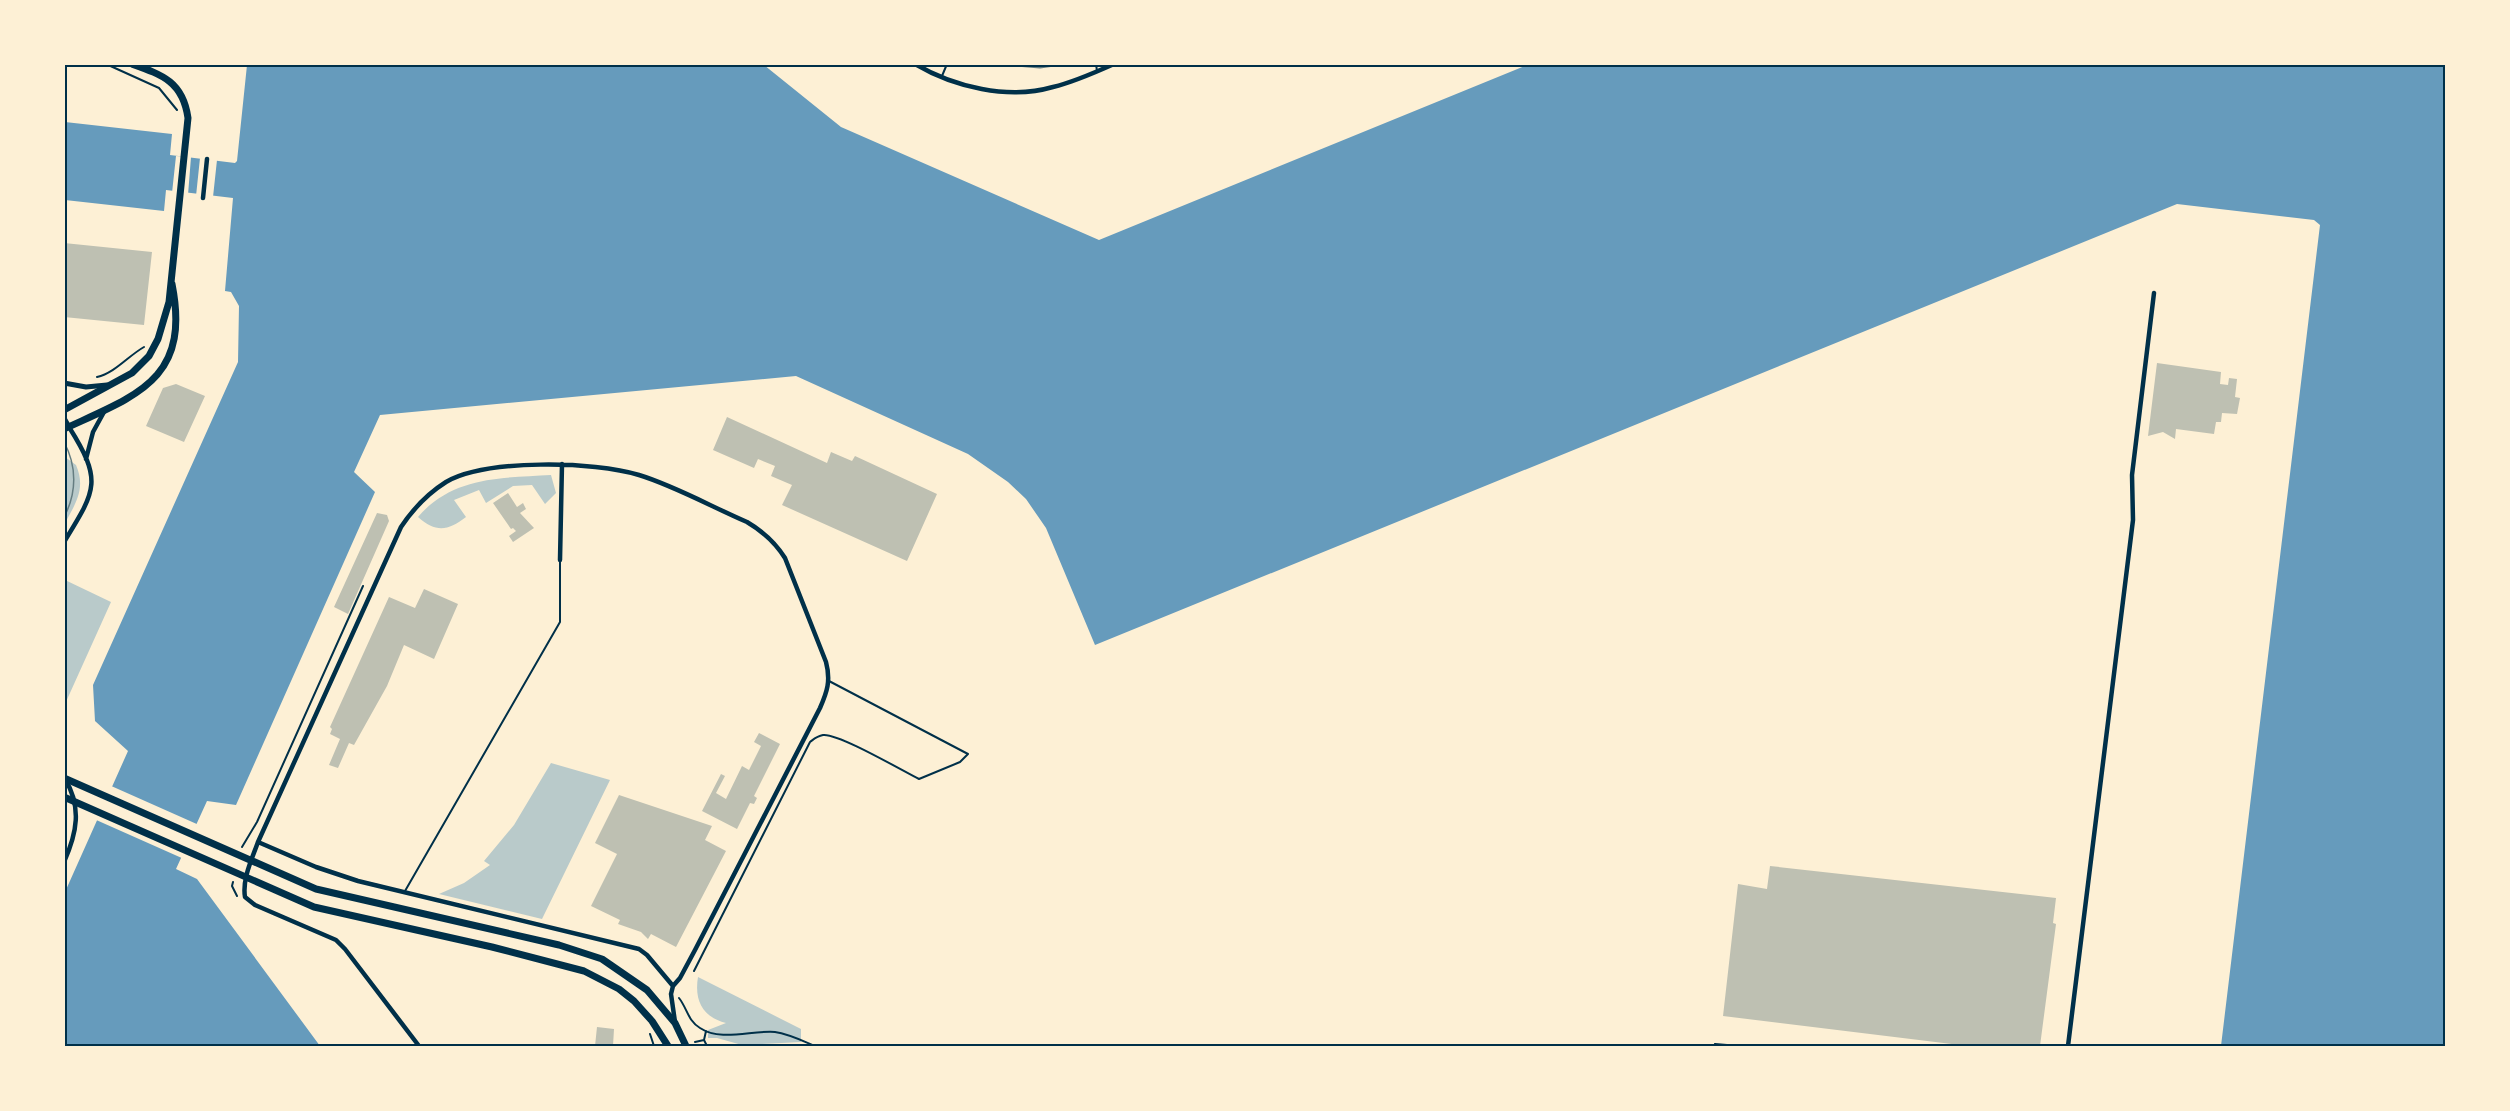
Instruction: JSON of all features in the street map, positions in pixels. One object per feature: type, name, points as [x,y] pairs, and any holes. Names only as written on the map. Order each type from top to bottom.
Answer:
[{"type":"main road","points":[[64,410],[116,384],[132,373],[154,348],[166,315],[188,118],[181,92],[173,83],[132,64]]},
{"type":"main road","points":[[67,428],[129,399],[155,380],[170,356],[174,342],[176,308],[171,276]]},
{"type":"main road","points":[[64,778],[316,889],[582,951],[602,959],[647,990],[675,1023],[686,1047]]},
{"type":"main road","points":[[64,797],[314,908],[563,964],[584,971],[620,989],[642,1008],[668,1047]]},
{"type":"street","points":[[915,64],[941,77],[987,90],[1020,91],[1051,88],[1114,64]]},
{"type":"street","points":[[202,198],[207,159]]},
{"type":"street","points":[[2068,1047],[2133,520],[2132,475],[2154,293]]},
{"type":"street","points":[[64,383],[86,387],[116,384]]},
{"type":"street","points":[[86,459],[93,432],[104,412]]},
{"type":"street","points":[[64,418],[67,428],[86,459],[93,482],[88,503],[64,542]]},
{"type":"street","points":[[560,560],[562,464]]},
{"type":"street","points":[[419,1047],[336,940],[255,905],[245,897],[244,890],[247,872],[258,842],[393,543],[415,507],[434,490],[459,476],[490,469],[562,464],[614,469],[640,475],[747,522],[776,544],[785,558],[826,662],[829,688],[820,708],[691,958],[673,986],[671,994],[675,1023]]},
{"type":"street","points":[[64,778],[74,794],[77,818],[75,833],[64,862]]},
{"type":"street","points":[[258,842],[339,876],[639,949],[647,955],[673,986]]},
{"type":"lane","points":[[941,77],[947,64]]},
{"type":"lane","points":[[1096,64],[1097,71]]},
{"type":"lane","points":[[405,891],[560,622],[560,560]]},
{"type":"lane","points":[[694,971],[810,742],[816,737],[824,735],[843,741],[919,779],[960,762],[968,754],[829,681]]},
{"type":"lane","points":[[1716,1045],[1739,1047]]},
{"type":"path","points":[[105,64],[159,88],[171,101],[180,117]]},
{"type":"path","points":[[91,378],[110,372],[146,344]]},
{"type":"path","points":[[239,852],[256,822],[363,586]]},
{"type":"path","points":[[233,878],[232,886],[240,902]]},
{"type":"path","points":[[679,997],[694,1023],[706,1031],[730,1035],[775,1032],[815,1047]]},
{"type":"path","points":[[706,1031],[704,1040],[707,1047]]},
{"type":"shaded area","points":[[65,457],[76,465],[80,488],[76,502],[65,523]]},
{"type":"shaded area","points":[[551,475],[556,493],[545,504],[532,485],[513,486],[486,503],[479,490],[454,500],[466,517],[448,527],[436,528],[418,517],[432,504],[463,486],[497,479]]},
{"type":"shaded area","points":[[65,580],[111,602],[65,704]]},
{"type":"shaded area","points":[[551,763],[610,780],[542,919],[439,894],[464,883],[490,865],[484,861],[514,825]]},
{"type":"shaded area","points":[[698,977],[801,1029],[801,1042],[742,1045],[717,1038],[708,1038],[708,1030],[726,1023],[711,1017],[702,1007],[697,993]]},
{"type":"water","points":[[247,65],[764,65],[841,127],[1099,240],[1527,65],[2445,65],[2445,1046],[2221,1046],[2320,225],[2314,220],[2177,204],[1095,645],[1046,528],[1026,499],[1008,482],[968,454],[796,376],[380,415],[354,472],[375,492],[236,805],[207,801],[176,869],[197,879],[320,1046],[65,1046],[65,892],[128,751],[95,721],[93,685],[238,362],[239,306],[231,292],[225,291],[233,198],[166,190],[164,211],[65,200],[65,122],[172,134],[170,155],[235,163]]},
{"type":"pier","points":[[176,156],[191,157],[188,195],[172,193]]},
{"type":"pier","points":[[200,158],[217,160],[213,197],[196,196]]},
{"type":"pier","points":[[109,785],[199,825],[184,859],[94,819]]},
{"type":"building","points":[[64,243],[152,252],[144,325],[64,317]]},
{"type":"building","points":[[2157,363],[2221,372],[2220,384],[2228,385],[2229,378],[2237,379],[2235,397],[2240,398],[2237,414],[2222,413],[2221,422],[2216,422],[2214,434],[2176,429],[2175,439],[2163,432],[2148,436]]},
{"type":"building","points":[[176,384],[205,396],[184,442],[146,426],[163,388]]},
{"type":"building","points":[[727,417],[827,463],[831,452],[852,461],[855,456],[937,494],[907,561],[782,505],[792,485],[771,476],[775,466],[758,459],[754,468],[713,450]]},
{"type":"building","points":[[508,493],[517,507],[523,503],[526,509],[520,513],[534,528],[513,542],[509,536],[516,531],[511,529],[493,503]]},
{"type":"building","points":[[377,513],[387,515],[389,521],[348,614],[334,607]]},
{"type":"building","points":[[424,589],[458,604],[434,659],[404,645],[387,686],[354,745],[349,743],[338,768],[329,765],[340,739],[330,734],[332,729],[330,727],[389,597],[415,608]]},
{"type":"building","points":[[759,733],[780,744],[754,796],[757,798],[754,804],[750,803],[737,829],[702,811],[721,774],[725,776],[716,793],[726,799],[742,766],[749,770],[761,746],[754,742]]},
{"type":"building","points":[[619,795],[712,826],[705,840],[726,851],[676,947],[651,934],[648,939],[641,932],[618,924],[620,920],[591,906],[617,854],[595,843]]},
{"type":"building","points":[[1770,866],[2056,898],[2053,923],[2056,924],[2040,1046],[1968,1046],[1723,1016],[1738,884],[1767,889]]},
{"type":"building","points":[[597,1027],[614,1029],[613,1046],[595,1046]]},
{"type":"tram line","points":[[64,442],[71,460],[74,480],[71,499],[64,517]]},
{"type":"railway","points":[[1003,64],[1040,67],[1061,64]]}]
